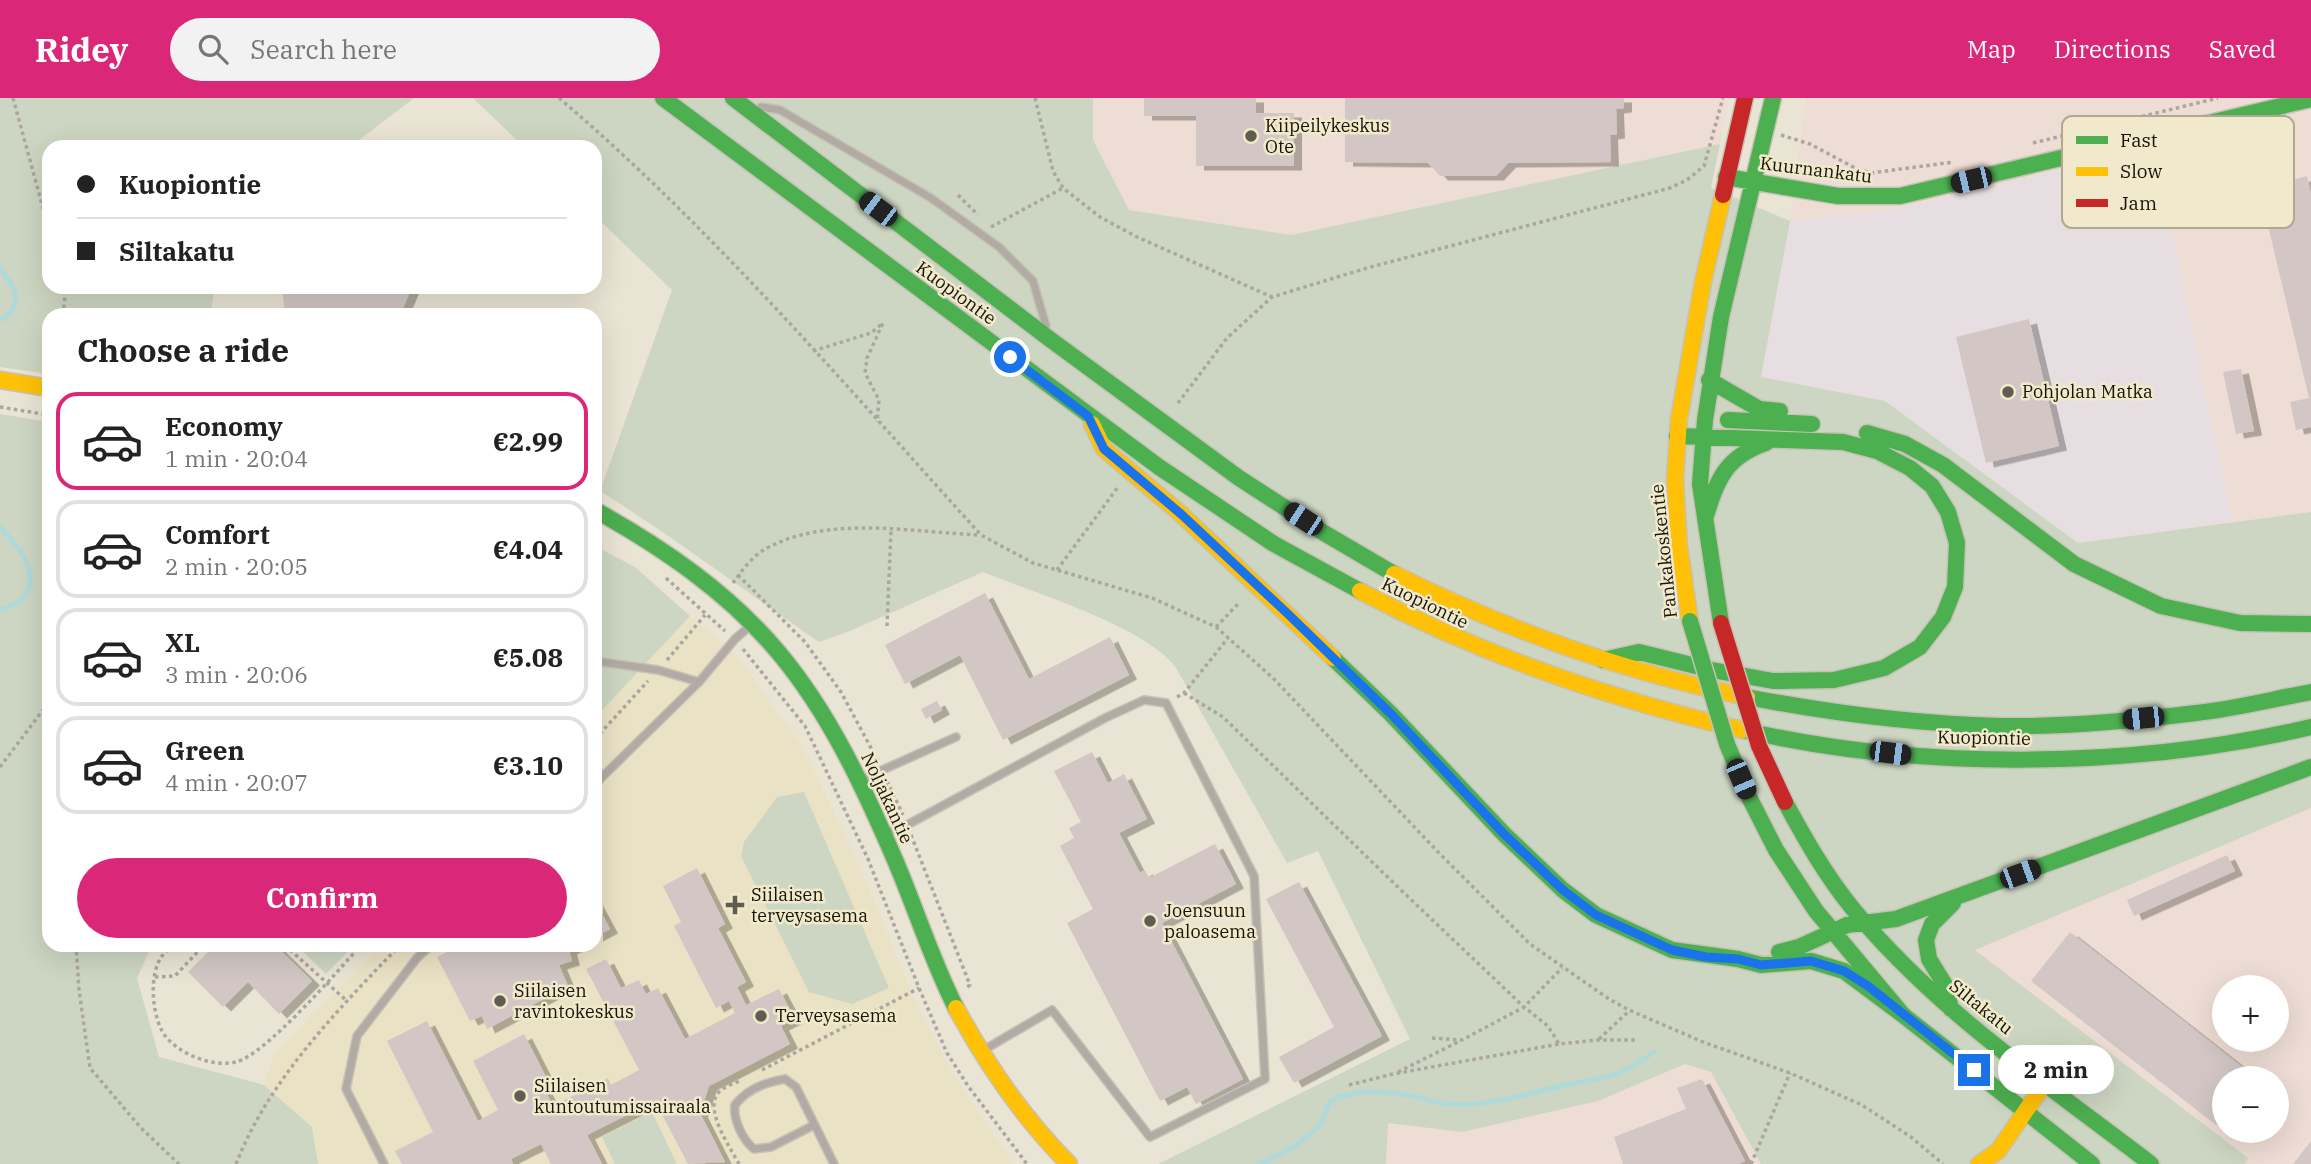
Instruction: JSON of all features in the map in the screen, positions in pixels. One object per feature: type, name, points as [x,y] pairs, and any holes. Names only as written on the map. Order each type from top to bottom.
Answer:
[{"type":"main road","name":"Kuopiontie","points":[[663,98],[1088,416],[1221,510],[1312,566],[1381,603],[1480,650],[1588,691],[1681,718],[1789,741],[1915,756],[1999,759],[2093,757],[2200,747],[2311,727]]},
{"type":"main road","name":"Pankakoskentie","points":[[1745,98],[1703,282],[1679,419],[1675,479],[1679,546],[1690,621],[1727,744],[1749,797],[1776,850],[1832,930]]},
{"type":"main road","points":[[1773,98],[1740,231],[1709,380],[1700,484],[1721,623],[1759,746],[1785,802],[1818,861],[1862,920]]},
{"type":"main road","name":"Kuurnankatu","points":[[2240,116],[2311,99]]},
{"type":"main road","name":"Kuopiontie","points":[[738,101],[1051,340],[1239,478],[1324,533],[1395,574],[1480,615],[1600,660],[1683,684],[1794,706],[1916,721],[2001,726],[2089,723],[2198,713],[2311,692]]},
{"type":"main road","name":"Kuurnankatu","points":[[1726,177],[1838,196],[1900,197],[2062,158]]},
{"type":"main road","points":[[0,380],[42,387]]},
{"type":"main road","points":[[1709,380],[1740,400],[1759,408],[1803,414],[1820,425]]},
{"type":"main road","points":[[1088,416],[1104,449],[1181,514],[1288,614],[1391,714],[1504,834],[1563,890],[1596,915],[1672,950],[1761,965],[1811,961],[1844,971],[2092,1164]]},
{"type":"main road","points":[[1679,419],[1820,425],[1865,432],[1905,444],[1943,465],[2074,564],[2161,606],[2240,623],[2311,624]]},
{"type":"main road","points":[[1600,660],[1639,652],[1712,670],[1773,681],[1835,680],[1884,668],[1920,647],[1943,617],[1955,587],[1957,543],[1948,512],[1932,486],[1910,468],[1877,451],[1843,442],[1677,436]]},
{"type":"main road","points":[[1704,519],[1716,485],[1729,463],[1746,448],[1774,441]]},
{"type":"main road","name":"Noljakantie","points":[[602,514],[642,535],[689,568],[752,624],[797,677],[830,726],[859,781],[884,834],[950,996],[982,1051],[1036,1129],[1065,1163]]},
{"type":"main road","points":[[1738,959],[1789,951],[1810,944],[1832,930],[1862,920],[1896,919],[2311,767]]},
{"type":"main road","points":[[1951,1009],[1944,983],[1933,967],[1926,949],[1927,928],[1939,912],[1969,893]]},
{"type":"main road","name":"Siltakatu","points":[[1862,920],[1928,989],[1951,1009],[2151,1164]]},
{"type":"main road","points":[[1832,930],[1903,1015]]},
{"type":"main road","points":[[1979,1164],[1998,1151],[2045,1083]]},
{"type":"lane","points":[[1767,126],[1780,98]]},
{"type":"lane","points":[[738,101],[780,110],[932,198],[999,247],[1033,281],[1051,340]]},
{"type":"lane","points":[[602,777],[699,682],[735,639],[752,624]]},
{"type":"lane","points":[[602,662],[657,670],[699,682]]},
{"type":"lane","points":[[884,834],[907,825],[1144,700],[1166,703],[1254,876],[1265,1079],[1150,1137],[1052,1010],[982,1051]]},
{"type":"lane","points":[[859,781],[956,737]]},
{"type":"lane","points":[[384,1164],[346,1089],[358,1036],[423,952]]},
{"type":"lane","points":[[814,1125],[771,1147],[754,1149],[748,1144],[735,1119],[735,1105],[747,1093],[768,1082],[785,1079],[796,1087],[834,1164]]},
{"type":"path","points":[[13,98],[42,204]]},
{"type":"path","points":[[559,98],[698,225],[981,535],[1033,563],[1152,598],[1216,627],[1274,679],[1503,918],[1530,944],[1562,968],[1629,1010],[1703,1042],[1790,1073],[1839,1094],[1881,1116],[1943,1164]]},
{"type":"path","points":[[1035,98],[1053,171],[1063,188],[1100,217],[1137,237],[1272,297]]},
{"type":"path","points":[[1178,403],[1227,338],[1272,297],[1367,268],[1670,188],[1687,180],[1704,166],[1723,98]]},
{"type":"path","points":[[2143,116],[2218,98]]},
{"type":"path","points":[[1767,126],[1810,144],[1857,169],[1871,173],[1956,161]]},
{"type":"path","points":[[2026,144],[2062,135]]},
{"type":"path","points":[[958,195],[992,228],[1063,188]]},
{"type":"path","points":[[813,351],[871,333],[883,323],[867,358],[865,373],[879,400],[877,422]]},
{"type":"path","points":[[0,407],[42,414]]},
{"type":"path","points":[[1057,570],[1122,481]]},
{"type":"path","points":[[723,598],[738,575],[760,552],[798,535],[835,527],[981,535]]},
{"type":"path","points":[[887,626],[891,530]]},
{"type":"path","points":[[738,575],[805,642],[841,692],[874,751]]},
{"type":"path","points":[[664,577],[735,639],[805,726],[868,859],[919,988],[953,1062],[975,1096],[1027,1164]]},
{"type":"path","points":[[1216,627],[1238,604]]},
{"type":"path","points":[[1166,703],[1184,693],[1228,638]]},
{"type":"path","points":[[1184,693],[1223,717],[1524,1007],[1548,1026],[1559,1044]]},
{"type":"path","points":[[0,767],[42,711]]},
{"type":"path","points":[[76,952],[90,1068],[141,1128],[179,1164]]},
{"type":"path","points":[[167,952],[160,959],[153,997],[161,1030],[170,1041],[199,1058],[221,1063],[237,1062],[257,1052],[355,952]]},
{"type":"path","points":[[155,977],[176,976],[198,952]]},
{"type":"path","points":[[292,952],[347,1001]]},
{"type":"path","points":[[236,1164],[245,1140],[292,1066],[393,952]]},
{"type":"path","points":[[1393,1074],[1524,1007],[1562,968]]},
{"type":"path","points":[[787,1058],[919,988]]},
{"type":"path","points":[[1597,1040],[1629,1010]]},
{"type":"path","points":[[1432,1038],[1462,1040]]},
{"type":"path","points":[[1349,1085],[1393,1074],[1559,1044],[1638,1040]]},
{"type":"path","points":[[1751,1164],[1790,1073]]},
{"type":"shaded area","points":[[1093,98],[1729,98],[1720,144],[1291,235],[1129,210],[1093,140]]},
{"type":"shaded area","points":[[1806,98],[2311,98],[2311,512],[2233,522],[2171,228],[2294,228],[2294,116],[2062,116],[2062,169],[1890,211],[1790,221]]},
{"type":"shaded area","points":[[2062,169],[2062,228],[2171,228],[2233,522],[2078,543],[1885,401],[1760,377],[1790,221],[1890,211]]},
{"type":"shaded area","name":"Siilaisen terveysasema","points":[[690,616],[737,656],[803,748],[859,865],[911,992],[935,1040],[954,1075],[1013,1164],[318,1164],[312,1127],[264,1085],[274,1055],[373,952],[602,952],[602,710]]},
{"type":"shaded area","points":[[2311,808],[2311,1164],[2245,1164],[2248,1158],[2228,1143],[2289,1143],[2289,1066],[2212,1066],[2212,1131],[1975,950]]},
{"type":"shaded area","points":[[1685,1064],[1711,1072],[1761,1164],[1386,1164],[1388,1123],[1462,1132],[1598,1101]]},
{"type":"green space","points":[[0,98],[414,98],[359,140],[42,140],[42,294],[214,294],[211,308],[42,308],[42,373],[0,367]]},
{"type":"green space","points":[[473,98],[1093,98],[1093,140],[1129,210],[1291,235],[1720,144],[1711,188],[1790,221],[1761,377],[1885,401],[2078,543],[2311,512],[2311,808],[1975,950],[2212,1131],[2212,1143],[2228,1143],[2248,1158],[2245,1164],[1761,1164],[1711,1072],[1685,1064],[1598,1101],[1462,1132],[1388,1123],[1386,1164],[1158,1164],[1410,1039],[1318,851],[1287,863],[1175,666],[1159,651],[1113,624],[983,572],[819,642],[602,492],[602,485],[672,290],[602,223],[602,140],[517,140]]},
{"type":"green space","points":[[0,414],[42,421],[42,952],[149,952],[137,978],[159,1057],[264,1085],[312,1127],[318,1164],[0,1164]]},
{"type":"green space","points":[[602,550],[635,567],[690,616],[602,710]]},
{"type":"green space","points":[[804,792],[889,988],[852,1004],[809,992],[741,856],[744,842],[777,797]]},
{"type":"green space","points":[[303,952],[347,952],[326,974]]},
{"type":"green space","points":[[652,1112],[677,1164],[615,1164],[602,1137]]},
{"type":"building","points":[[1144,98],[1256,98],[1256,113],[1294,113],[1294,166],[1196,166],[1196,116],[1144,116]]},
{"type":"building","points":[[1345,98],[1624,98],[1624,108],[1616,109],[1617,134],[1610,135],[1611,162],[1508,163],[1496,176],[1440,176],[1428,163],[1345,162]]},
{"type":"building","points":[[2307,176],[2311,194],[2311,427],[2296,430],[2290,402],[2309,398],[2269,228],[2294,228],[2294,179]]},
{"type":"building","points":[[283,294],[409,294],[403,308],[284,308]]},
{"type":"building","name":"Pohjolan Matka","points":[[2029,319],[2059,446],[1986,463],[1956,337]]},
{"type":"building","points":[[2241,369],[2254,431],[2236,434],[2223,372]]},
{"type":"building","points":[[985,593],[1029,679],[1110,637],[1129,675],[1003,740],[960,655],[905,684],[885,645]]},
{"type":"building","points":[[937,701],[942,710],[926,719],[921,709]]},
{"type":"building","points":[[1092,752],[1108,783],[1124,774],[1147,819],[1119,833],[1140,873],[1145,870],[1149,878],[1215,844],[1236,884],[1162,923],[1243,1079],[1196,1104],[1187,1087],[1160,1101],[1067,923],[1093,909],[1060,846],[1074,838],[1069,828],[1081,822],[1054,771]]},
{"type":"building","points":[[2227,855],[2235,871],[2134,916],[2127,900]]},
{"type":"building","points":[[697,868],[725,924],[718,928],[746,982],[737,987],[746,1005],[779,989],[795,1019],[781,1026],[790,1044],[709,1086],[700,1113],[725,1162],[688,1164],[655,1101],[587,1135],[602,1164],[551,1164],[541,1144],[511,1159],[513,1164],[402,1164],[395,1151],[433,1132],[387,1041],[427,1021],[478,1121],[498,1110],[473,1061],[524,1034],[549,1083],[543,1087],[553,1106],[608,1078],[611,1085],[639,1070],[586,969],[606,959],[621,988],[639,980],[646,994],[658,988],[685,1039],[735,1013],[729,1001],[716,1008],[674,926],[681,922],[663,886]]},
{"type":"building","points":[[1299,882],[1382,1036],[1294,1083],[1279,1057],[1334,1027],[1266,899]]},
{"type":"building","points":[[602,914],[610,929],[602,933]]},
{"type":"building","points":[[2070,932],[2212,1043],[2212,1052],[2223,1052],[2241,1066],[2212,1066],[2212,1122],[2031,981]]},
{"type":"building","points":[[208,952],[282,952],[312,981],[279,1014],[248,982],[223,1007],[188,972]]},
{"type":"building","name":"Siilaisen ravintokeskus","points":[[447,952],[570,952],[572,961],[559,965],[568,986],[487,1029],[482,1016],[470,1021],[437,957]]},
{"type":"building","points":[[1702,1079],[1745,1161],[1739,1164],[1623,1164],[1614,1137],[1686,1109],[1677,1088]]},
{"type":"building","points":[[2311,1141],[2311,1164],[2293,1164]]},
{"type":"waterway","points":[[0,268],[10,282],[16,302],[0,320]]},
{"type":"waterway","points":[[0,527],[19,549],[30,573],[26,594],[16,603],[0,610]]},
{"type":"waterway","points":[[1259,1164],[1303,1140],[1321,1123],[1328,1104],[1347,1095],[1363,1092],[1388,1093],[1462,1105],[1493,1102],[1617,1074],[1654,1052]]},
{"type":"traffic: fast","points":[[663,98],[1159,467],[1274,544],[1360,591]]},
{"type":"traffic: fast","points":[[733,98],[1051,340],[1239,478],[1394,574]]},
{"type":"traffic: fast","points":[[1705,420],[1721,317],[1773,98]]},
{"type":"traffic: fast","points":[[2239,116],[2311,99]]},
{"type":"traffic: fast","points":[[1726,177],[1838,196],[1900,196],[2062,158]]},
{"type":"traffic: fast","points":[[1709,380],[1759,409],[1780,411]]},
{"type":"traffic: fast","points":[[1705,420],[1700,484],[1721,623]]},
{"type":"traffic: fast","points":[[1728,420],[1812,424]]},
{"type":"traffic: fast","points":[[1867,433],[1905,444],[1943,465],[2074,564],[2161,606],[2240,623],[2311,624]]},
{"type":"traffic: fast","points":[[1603,660],[1639,652],[1712,670],[1773,681],[1834,680],[1884,668],[1920,647],[1943,617],[1955,587],[1957,543],[1948,512],[1932,486],[1910,468],[1877,451],[1843,442],[1677,436]]},
{"type":"traffic: fast","points":[[1705,519],[1719,482],[1732,463],[1741,455],[1766,443]]},
{"type":"traffic: fast","points":[[602,514],[670,556],[716,591],[759,631],[797,676],[830,726],[871,806],[956,1008]]},
{"type":"traffic: fast","points":[[1690,621],[1727,744],[1749,797]]},
{"type":"traffic: fast","points":[[1333,658],[1391,714],[1504,834],[1563,890],[1596,915],[1672,950],[1761,965],[1811,961],[1844,971],[1903,1015]]},
{"type":"traffic: fast","points":[[1747,697],[1841,713],[1905,720],[2024,726],[2172,716],[2225,709],[2311,692]]},
{"type":"traffic: fast","points":[[1743,730],[1882,753],[2027,760],[2172,751],[2243,741],[2311,727]]},
{"type":"traffic: fast","points":[[1779,952],[1799,947],[1847,925],[1896,919],[2311,767]]},
{"type":"traffic: fast","points":[[1749,797],[1776,850],[1816,911],[1903,1015],[2092,1164]]},
{"type":"traffic: fast","points":[[1785,802],[1816,857],[1843,896],[1885,946],[1994,1045],[2151,1164]]},
{"type":"traffic: fast","points":[[1951,1009],[1945,985],[1929,959],[1926,940],[1932,924],[1953,903]]},
{"type":"traffic: slow","points":[[1679,419],[1703,282],[1723,195]]},
{"type":"traffic: slow","points":[[0,380],[42,387]]},
{"type":"traffic: slow","points":[[1679,419],[1675,479],[1679,546],[1690,621]]},
{"type":"traffic: slow","points":[[1092,424],[1104,449],[1181,514],[1333,658]]},
{"type":"traffic: slow","points":[[1394,574],[1479,613],[1566,647],[1655,675],[1747,697]]},
{"type":"traffic: slow","points":[[1360,591],[1452,635],[1547,673],[1644,704],[1743,730]]},
{"type":"traffic: slow","points":[[956,1008],[1007,1090],[1036,1128],[1069,1164]]},
{"type":"traffic: slow","points":[[1979,1164],[1998,1151],[2045,1083]]},
{"type":"traffic: jam","points":[[1723,195],[1745,98]]},
{"type":"traffic: jam","points":[[1721,623],[1759,746],[1785,802]]},
{"type":"place","name":"Kiipeilykeskus Ote","points":[[1251,136]]},
{"type":"place","name":"Pohjolan Matka","points":[[2008,392]]},
{"type":"place","name":"Siilaisen terveysasema","points":[[735,905]]},
{"type":"place","name":"Joensuun paloasema","points":[[1150,921]]},
{"type":"place","name":"Siilaisen ravintokeskus","points":[[500,1001]]},
{"type":"place","name":"Terveysasema","points":[[761,1016]]},
{"type":"place","name":"Siilaisen kuntoutumissairaala","points":[[520,1096]]},
{"type":"route","points":[[1010,357],[1088,416],[1104,449],[1181,514],[1288,614],[1391,714],[1504,834],[1563,890],[1596,915],[1672,950],[1761,965],[1811,961],[1844,971],[1868,986],[1974,1070]]}]
